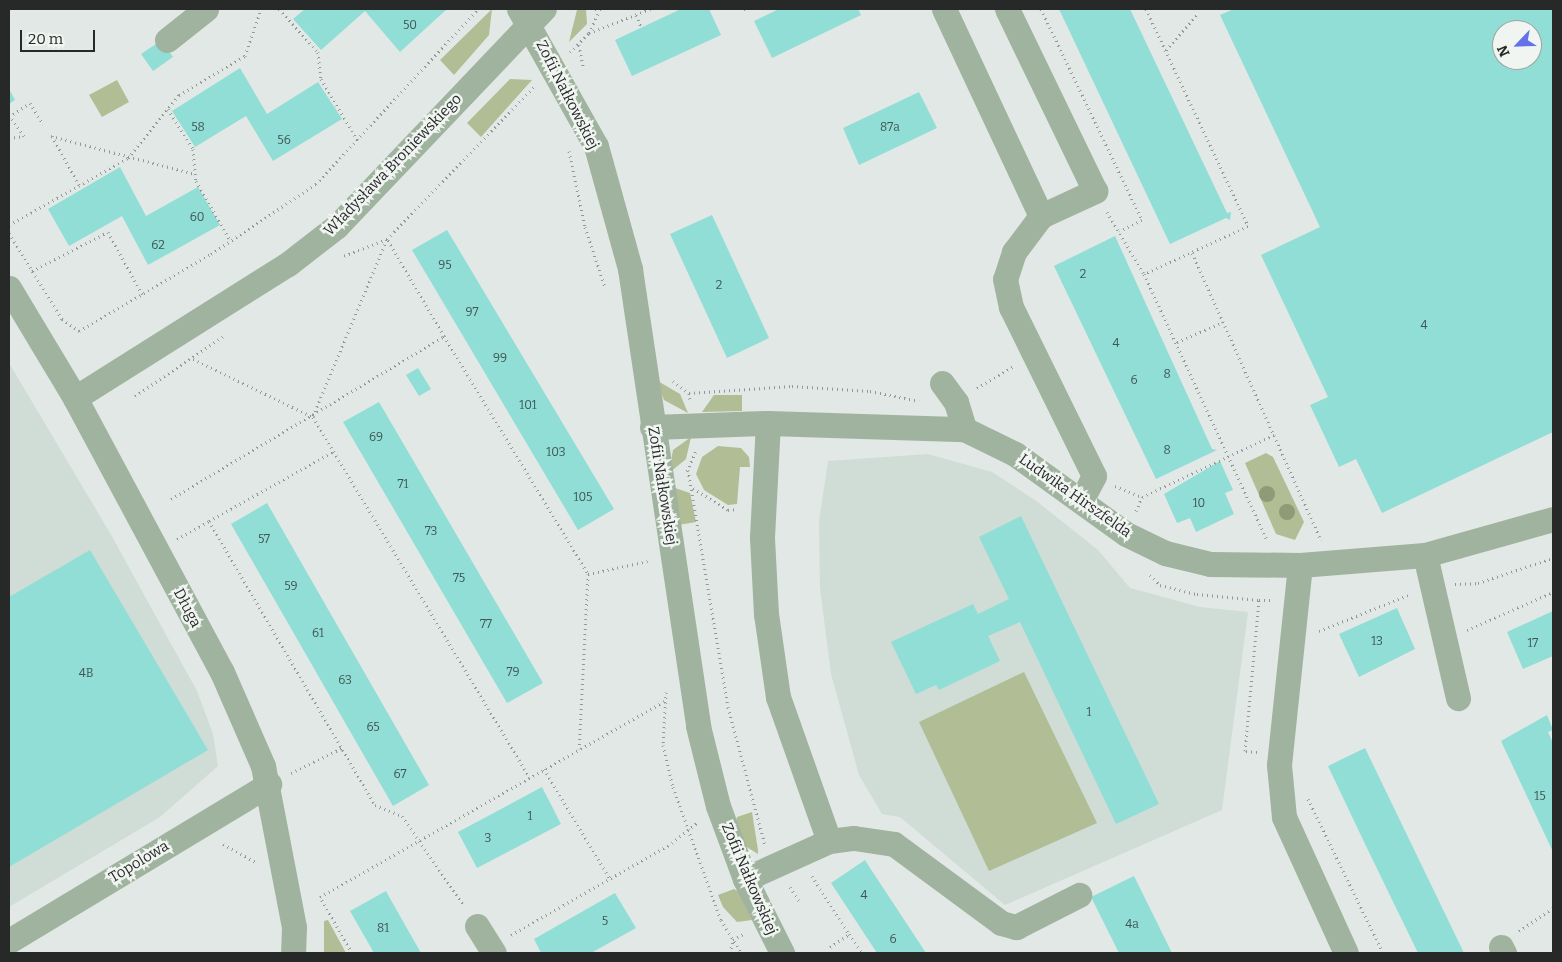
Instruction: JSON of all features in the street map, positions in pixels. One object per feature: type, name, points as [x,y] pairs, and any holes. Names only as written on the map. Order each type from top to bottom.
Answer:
[{"type":"street","points":[[167,40],[206,9]]},
{"type":"street","points":[[944,9],[1041,216]]},
{"type":"street","points":[[1007,9],[1095,191],[1041,216],[1014,252],[1005,279],[1011,307],[1094,476],[1081,500]]},
{"type":"street","name":"Zofii Nałkowskiej","points":[[530,14],[596,146],[630,269],[690,684],[718,806],[745,879],[782,953]]},
{"type":"street","name":"Władysława Broniewskiego","points":[[75,398],[288,264],[337,226],[530,14]]},
{"type":"street","name":"Długa","points":[[9,288],[75,398],[222,672],[269,784],[294,927],[293,953]]},
{"type":"street","points":[[949,392],[964,429]]},
{"type":"street","points":[[768,423],[764,510],[766,614],[778,697],[829,841]]},
{"type":"street","name":"Ludwika Hirszfelda","points":[[652,427],[768,423],[964,429],[1015,454],[1126,534],[1165,553],[1210,564],[1289,565],[1425,555],[1553,519]]},
{"type":"street","points":[[1425,555],[1458,698]]},
{"type":"street","points":[[1289,565],[1279,764],[1284,817],[1346,953]]},
{"type":"street","name":"Topolowa","points":[[9,941],[269,784]]},
{"type":"street","points":[[745,879],[779,873],[829,841],[854,838],[894,844],[1001,923],[1016,927],[1079,895]]},
{"type":"street","points":[[476,926],[501,945]]},
{"type":"path","points":[[9,225],[128,158],[180,95],[245,56],[261,9]]},
{"type":"path","points":[[279,9],[318,52],[321,79],[358,141]]},
{"type":"path","points":[[9,233],[62,319],[79,331],[230,240],[316,184],[358,141],[478,9]]},
{"type":"path","points":[[595,9],[599,12]]},
{"type":"path","points":[[589,34],[602,9]]},
{"type":"path","points":[[555,66],[589,34],[650,9]]},
{"type":"path","points":[[1041,9],[1142,220],[1118,231]]},
{"type":"path","points":[[1144,274],[1248,226],[1146,9]]},
{"type":"path","points":[[636,15],[641,27]]},
{"type":"path","points":[[1166,50],[1197,15]]},
{"type":"path","points":[[313,417],[388,239],[537,84],[542,91]]},
{"type":"path","points":[[9,138],[24,136],[10,117],[30,103],[43,124]]},
{"type":"path","points":[[168,109],[193,149],[195,174],[230,240]]},
{"type":"path","points":[[79,185],[51,136],[128,158],[195,174]]},
{"type":"path","points":[[567,142],[585,227],[609,296]]},
{"type":"path","points":[[1095,191],[1144,274],[1289,565]]},
{"type":"path","points":[[32,271],[108,232],[142,294]]},
{"type":"path","points":[[332,261],[388,239]]},
{"type":"path","points":[[388,239],[444,336],[588,574],[579,750]]},
{"type":"path","points":[[1192,253],[1331,562]]},
{"type":"path","points":[[1177,342],[1223,322]]},
{"type":"path","points":[[135,396],[210,348],[232,330]]},
{"type":"path","points":[[171,499],[313,417],[444,336]]},
{"type":"path","points":[[193,359],[313,417],[529,777]]},
{"type":"path","points":[[689,392],[792,386],[905,396],[927,405],[945,406],[949,392],[996,375]]},
{"type":"path","points":[[1241,449],[1274,434]]},
{"type":"path","points":[[696,443],[704,443]]},
{"type":"path","points":[[189,532],[334,452]]},
{"type":"path","points":[[688,470],[693,488],[740,761],[779,873],[799,901]]},
{"type":"path","points":[[693,488],[728,510],[764,510]]},
{"type":"path","points":[[209,521],[375,804],[402,816],[420,839],[476,926]]},
{"type":"path","points":[[648,551],[652,570]]},
{"type":"path","points":[[1312,633],[1432,588],[1478,583],[1553,558]]},
{"type":"path","points":[[588,574],[634,564]]},
{"type":"path","points":[[1464,632],[1553,592]]},
{"type":"path","points":[[668,686],[664,702],[663,744],[687,831],[721,920],[742,953]]},
{"type":"path","points":[[352,953],[320,897],[544,768],[664,702]]},
{"type":"path","points":[[304,767],[342,748]]},
{"type":"path","points":[[544,768],[610,879]]},
{"type":"path","points":[[1305,792],[1383,953]]},
{"type":"path","points":[[501,945],[687,831],[718,806]]},
{"type":"path","points":[[222,844],[254,860],[256,866]]},
{"type":"path","points":[[807,868],[862,953]]},
{"type":"path","points":[[1502,950],[1553,908]]},
{"type":"path","points":[[830,948],[849,934]]},
{"type":"shaded area","points":[[9,363],[110,533],[197,691],[213,734],[218,766],[160,817],[9,907]]},
{"type":"shaded area","points":[[928,454],[992,472],[1035,500],[1098,550],[1130,588],[1200,607],[1248,612],[1222,810],[1005,905],[900,817],[882,814],[859,775],[831,674],[820,588],[819,522],[828,461]]},
{"type":"green space","points":[[492,9],[489,35],[454,75],[440,60]]},
{"type":"green space","points":[[586,9],[587,24],[569,42],[577,10]]},
{"type":"green space","points":[[510,79],[532,80],[481,137],[467,123]]},
{"type":"green space","points":[[117,80],[129,102],[102,117],[89,95]]},
{"type":"green space","points":[[656,380],[680,394],[688,413],[664,400]]},
{"type":"green space","points":[[714,395],[742,395],[742,411],[702,412]]},
{"type":"green space","points":[[691,437],[686,459],[669,473],[673,450]]},
{"type":"green space","points":[[718,446],[741,448],[749,457],[750,467],[740,467],[737,504],[728,505],[704,490],[696,474],[702,457]]},
{"type":"green space","points":[[1266,453],[1273,457],[1304,522],[1295,540],[1276,534],[1245,463]]},
{"type":"green space","points":[[672,487],[690,493],[696,522],[678,525]]},
{"type":"green space","points":[[1024,672],[1097,823],[989,871],[919,722]]},
{"type":"green space","points":[[752,812],[758,854],[745,846],[736,822],[737,817]]},
{"type":"green space","points":[[734,889],[738,891],[752,920],[737,922],[723,907],[718,895]]},
{"type":"green space","points":[[328,920],[346,953],[324,953],[324,921]]},
{"type":"building","points":[[305,9],[447,9],[400,52],[365,11],[321,50],[293,19]]},
{"type":"building","points":[[681,9],[709,9],[721,35],[632,76],[615,40]]},
{"type":"building","points":[[779,9],[858,9],[861,15],[772,58],[754,21]]},
{"type":"building","points":[[1059,9],[1130,9],[1227,213],[1231,212],[1230,220],[1226,218],[1170,244]]},
{"type":"building","points":[[1234,9],[1553,9],[1553,432],[1382,513],[1356,459],[1339,467],[1310,405],[1328,397],[1261,255],[1320,227],[1220,15]]},
{"type":"building","points":[[162,40],[173,57],[153,71],[141,54]]},
{"type":"building","points":[[240,68],[267,114],[318,82],[342,119],[273,161],[246,116],[195,147],[172,111]]},
{"type":"building","points":[[9,89],[15,100],[9,104]]},
{"type":"building","points":[[919,92],[937,128],[859,165],[843,128]]},
{"type":"building","points":[[120,167],[146,216],[198,187],[220,225],[148,265],[122,216],[69,246],[48,209]]},
{"type":"building","points":[[712,215],[769,338],[727,358],[670,234]]},
{"type":"building","points":[[447,230],[614,509],[578,530],[412,250]]},
{"type":"building","points":[[1115,236],[1212,449],[1217,450],[1156,479],[1054,266]]},
{"type":"building","points":[[418,368],[431,389],[419,396],[406,375]]},
{"type":"building","points":[[379,402],[543,683],[507,703],[343,422]]},
{"type":"building","points":[[1220,461],[1233,490],[1225,493],[1234,514],[1196,532],[1190,518],[1177,523],[1164,494]]},
{"type":"building","points":[[267,503],[429,785],[393,806],[231,524]]},
{"type":"building","points":[[1021,516],[1159,804],[1116,824],[1020,622],[988,636],[1000,661],[939,690],[936,685],[916,694],[891,642],[973,604],[978,614],[1009,599],[979,537]]},
{"type":"building","points":[[90,550],[208,750],[9,867],[9,597]]},
{"type":"building","points":[[1397,608],[1415,649],[1359,677],[1339,634]]},
{"type":"building","points":[[1553,611],[1553,656],[1523,669],[1507,632]]},
{"type":"building","points":[[1547,715],[1553,730],[1548,732],[1553,743],[1553,852],[1501,741]]},
{"type":"building","points":[[1365,748],[1464,953],[1418,953],[1366,846],[1328,766]]},
{"type":"building","points":[[542,787],[561,824],[477,868],[458,832]]},
{"type":"building","points":[[865,860],[926,953],[877,953],[831,883]]},
{"type":"building","points":[[1134,876],[1172,953],[1119,953],[1091,897]]},
{"type":"building","points":[[386,891],[421,953],[374,953],[350,911]]},
{"type":"building","points":[[615,893],[636,928],[591,953],[541,953],[534,939]]}]
